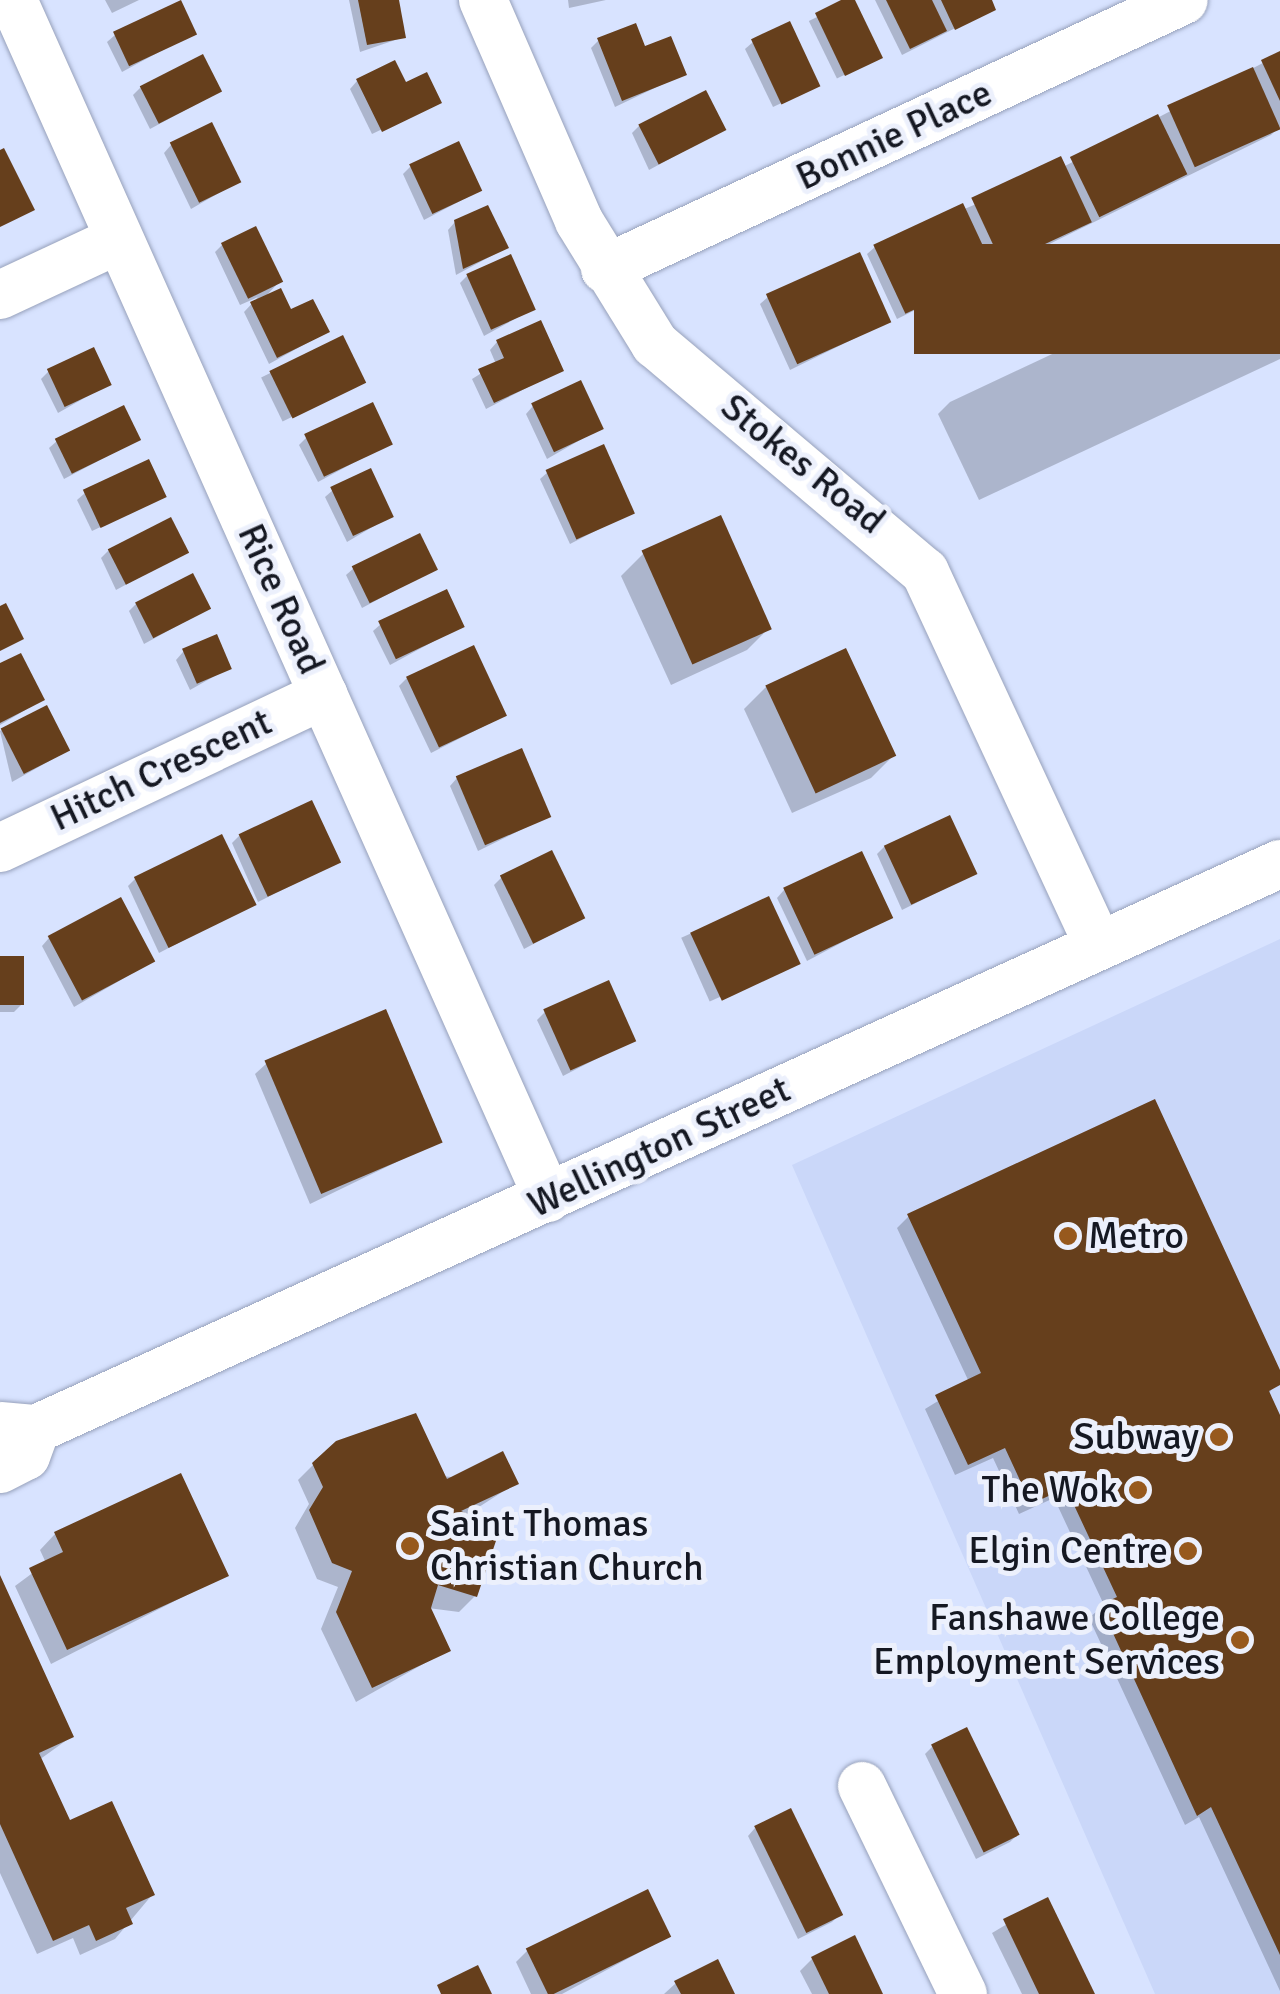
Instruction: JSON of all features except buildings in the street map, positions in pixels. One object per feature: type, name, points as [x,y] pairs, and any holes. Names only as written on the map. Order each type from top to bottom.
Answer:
[{"type":"street","name":"Rice Road","points":[[14,0],[548,1198]]},
{"type":"street","name":"Stokes Road","points":[[482,0],[605,269],[655,344],[925,572],[1099,946]]},
{"type":"street","name":"Bonnie Place","points":[[605,269],[1184,0]]},
{"type":"street","points":[[0,295],[118,240]]},
{"type":"street","name":"Hitch Crescent","points":[[0,848],[324,695]]},
{"type":"street","name":"Wellington Street","points":[[0,1469],[26,1456],[18,1428],[548,1198],[1280,864]]},
{"type":"street","points":[[862,1786],[963,1994]]},
{"type":"shaded area","points":[[1280,939],[1280,1994],[1155,1994],[792,1165]]},
{"type":"place","name":"Metro","points":[[1068,1236]]},
{"type":"place","name":"Subway","points":[[1219,1437]]},
{"type":"place","name":"The Wok","points":[[1138,1490]]},
{"type":"place","name":"Saint Thomas Christian Church","points":[[410,1546]]},
{"type":"place","name":"Elgin Centre","points":[[1188,1551]]},
{"type":"place","name":"Fanshawe College Employment Services","points":[[1240,1640]]}]
